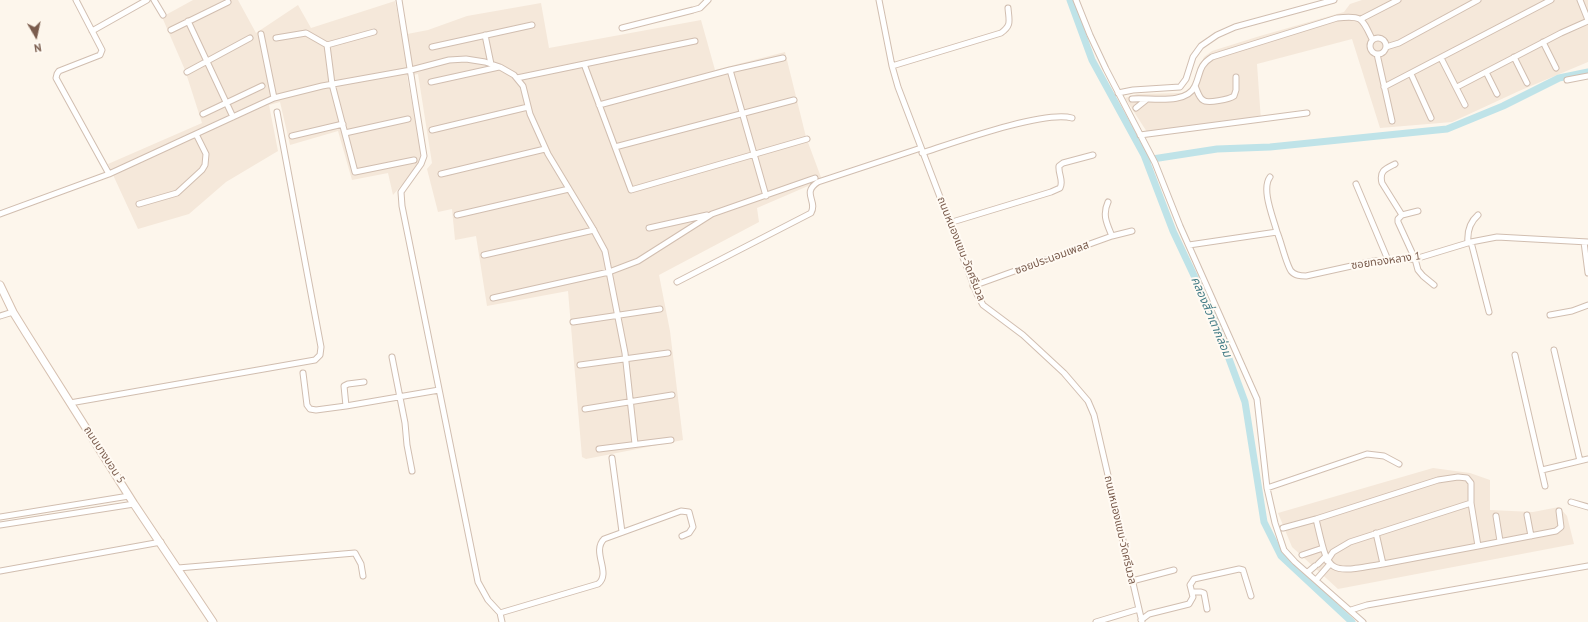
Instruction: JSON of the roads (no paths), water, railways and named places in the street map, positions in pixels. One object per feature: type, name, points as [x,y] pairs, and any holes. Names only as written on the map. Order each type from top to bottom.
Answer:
[{"type":"main road","name":"ถนนบางบอน 5","points":[[0,285],[13,312],[134,504],[161,542],[213,622]]},
{"type":"street","points":[[76,0],[102,50],[100,55],[59,71],[56,78],[109,174]]},
{"type":"street","points":[[92,31],[147,0]]},
{"type":"street","points":[[154,0],[163,15]]},
{"type":"street","points":[[399,0],[424,156],[421,164],[401,192],[401,199],[478,582],[488,600],[501,617],[598,584],[602,581],[604,576],[599,548],[600,542],[604,539],[686,510],[689,512],[693,526],[689,534],[682,536]]},
{"type":"street","points":[[622,28],[700,8],[708,0]]},
{"type":"street","name":"ถนนหนองแขม-วัดศรีนวล","points":[[879,0],[892,66],[973,286],[983,305],[1044,352],[1078,388],[1088,401],[1094,415],[1142,621]]},
{"type":"street","points":[[1076,0],[1090,35],[1123,103],[1132,109],[1140,135],[1153,159],[1175,214],[1257,399],[1267,488],[1275,523],[1284,550],[1363,622]]},
{"type":"street","points":[[1118,93],[1133,90],[1180,87],[1186,79],[1192,57],[1201,46],[1218,35],[1235,27],[1334,0]]},
{"type":"street","points":[[1361,19],[1387,2],[1398,0]]},
{"type":"street","points":[[1372,39],[1369,45],[1371,51],[1377,54],[1383,52],[1386,47],[1400,43],[1478,0]]},
{"type":"street","points":[[1384,87],[1551,0]]},
{"type":"street","points":[[1457,87],[1543,42],[1588,21],[1580,0]]},
{"type":"street","points":[[171,30],[228,2]]},
{"type":"street","points":[[892,66],[1001,33],[1008,28],[1010,23],[1008,8]]},
{"type":"street","points":[[1123,103],[1140,98],[1146,100],[1172,99],[1184,95],[1191,91],[1195,86],[1201,67],[1212,57],[1337,18],[1349,16],[1361,19],[1372,39]]},
{"type":"street","points":[[188,21],[233,117]]},
{"type":"street","points":[[432,47],[532,25]]},
{"type":"street","points":[[276,38],[306,33],[327,45],[374,32]]},
{"type":"street","points":[[261,34],[274,98]]},
{"type":"street","points":[[485,35],[491,64]]},
{"type":"street","points":[[187,72],[250,38]]},
{"type":"street","points":[[1372,39],[1379,38],[1384,40],[1386,47]]},
{"type":"street","points":[[517,78],[695,41]]},
{"type":"street","points":[[1543,42],[1556,68]]},
{"type":"street","points":[[327,45],[332,84],[355,172],[414,160]]},
{"type":"street","points":[[1377,54],[1392,121]]},
{"type":"street","points":[[599,105],[730,70],[783,58]]},
{"type":"street","points":[[1441,58],[1465,105]]},
{"type":"street","points":[[1514,58],[1527,83]]},
{"type":"street","points":[[0,214],[109,174],[274,98],[332,84],[411,70],[449,60],[466,59],[485,62],[500,67],[514,75],[523,86],[528,107],[545,149],[605,251],[626,359],[635,444]]},
{"type":"street","points":[[584,64],[631,190],[807,139]]},
{"type":"street","points":[[431,82],[500,67]]},
{"type":"street","points":[[730,70],[766,196]]},
{"type":"street","points":[[1486,72],[1497,94]]},
{"type":"street","points":[[1411,74],[1431,118]]},
{"type":"street","points":[[1567,80],[1588,76]]},
{"type":"street","points":[[1195,86],[1201,100],[1205,102],[1227,99],[1234,96],[1236,90],[1236,77]]},
{"type":"street","points":[[203,114],[262,86]]},
{"type":"street","points":[[615,146],[794,100]]},
{"type":"street","points":[[1132,109],[1146,100]]},
{"type":"street","points":[[432,130],[528,107]]},
{"type":"street","points":[[70,402],[315,360],[320,355],[321,347],[277,112]]},
{"type":"street","points":[[1140,135],[1307,113]]},
{"type":"street","points":[[677,282],[806,217],[813,210],[809,191],[812,186],[818,182],[922,150],[1038,119],[1062,116],[1072,118]]},
{"type":"street","points":[[345,133],[408,119]]},
{"type":"street","points":[[292,136],[343,124]]},
{"type":"street","points":[[139,204],[177,193],[202,170],[205,164],[206,154],[196,134]]},
{"type":"street","points":[[441,174],[545,149]]},
{"type":"street","points":[[949,223],[1060,188],[1062,186],[1058,170],[1059,166],[1063,163],[1093,155]]},
{"type":"street","points":[[1395,164],[1383,170],[1380,178],[1402,215]]},
{"type":"street","name":"ซอยทองหลาง 1","points":[[1270,176],[1266,190],[1277,232],[1289,266],[1292,272],[1299,276],[1306,276],[1374,261],[1415,259],[1470,243],[1497,237],[1586,242]]},
{"type":"street","points":[[649,228],[712,214],[815,178]]},
{"type":"street","points":[[1356,184],[1388,260]]},
{"type":"street","points":[[457,215],[569,189]]},
{"type":"street","points":[[1108,202],[1104,212],[1112,236]]},
{"type":"street","points":[[1418,211],[1402,215],[1398,219],[1399,227],[1415,259],[1418,270],[1434,285]]},
{"type":"street","points":[[493,298],[609,272],[638,261],[712,214]]},
{"type":"street","points":[[1478,215],[1471,221],[1467,237],[1489,312]]},
{"type":"street","points":[[484,255],[594,230]]},
{"type":"street","name":"ซอยประนอมเพลส","points":[[973,286],[1112,236],[1132,231]]},
{"type":"street","points":[[1189,245],[1277,232]]},
{"type":"street","points":[[1586,242],[1588,273]]},
{"type":"street","points":[[1550,315],[1572,311],[1588,305]]},
{"type":"street","points":[[573,322],[660,309]]},
{"type":"street","points":[[0,316],[13,312]]},
{"type":"street","points":[[1554,350],[1580,461]]},
{"type":"street","points":[[580,365],[668,353]]},
{"type":"street","points":[[1515,355],[1545,486]]},
{"type":"street","points":[[392,357],[405,423],[412,472]]},
{"type":"street","points":[[302,362],[307,405],[310,409],[316,410],[346,406],[400,398],[439,390]]},
{"type":"street","points":[[346,406],[344,386],[364,382]]},
{"type":"street","points":[[585,409],[672,395]]},
{"type":"street","points":[[599,450],[671,440]]},
{"type":"street","points":[[1267,488],[1367,454],[1384,456],[1399,464]]},
{"type":"street","points":[[612,458],[622,532]]},
{"type":"street","points":[[1542,470],[1588,459]]},
{"type":"street","points":[[1283,528],[1438,480],[1458,477],[1467,478],[1471,483],[1471,503],[1478,546]]},
{"type":"street","points":[[0,517],[129,496]]},
{"type":"street","points":[[1571,502],[1588,507]]},
{"type":"street","points":[[1316,580],[1332,552],[1350,542],[1471,503]]},
{"type":"street","points":[[0,525],[134,504]]},
{"type":"street","points":[[58,508],[60,516]]},
{"type":"street","points":[[1316,519],[1322,548],[1327,560],[1334,567],[1348,570],[1556,531],[1561,527],[1559,511]]},
{"type":"street","points":[[1527,515],[1531,536]]},
{"type":"street","points":[[1496,516],[1500,542]]},
{"type":"street","points":[[1376,533],[1383,564]]},
{"type":"street","points":[[0,571],[161,542]]},
{"type":"street","points":[[1302,554],[1322,548]]},
{"type":"street","points":[[178,568],[355,553],[361,564],[362,576]]},
{"type":"street","points":[[1308,572],[1316,565],[1327,560]]},
{"type":"street","points":[[1351,610],[1367,605],[1588,566]]},
{"type":"street","points":[[1142,621],[1149,614],[1188,604],[1192,601],[1190,585],[1194,579],[1239,569],[1244,570],[1251,596]]},
{"type":"street","points":[[1132,581],[1174,570]]},
{"type":"street","points":[[1192,592],[1204,593],[1207,609]]},
{"type":"street","points":[[1096,622],[1139,609]]},
{"type":"waterway","name":"คลองสี่วาตากล่อม","points":[[1070,0],[1092,60],[1144,155],[1173,231],[1214,318],[1245,402],[1264,522],[1281,556],[1352,622]]},
{"type":"waterway","points":[[1146,160],[1217,149],[1270,147],[1447,129],[1503,106],[1559,78],[1588,72]]}]
